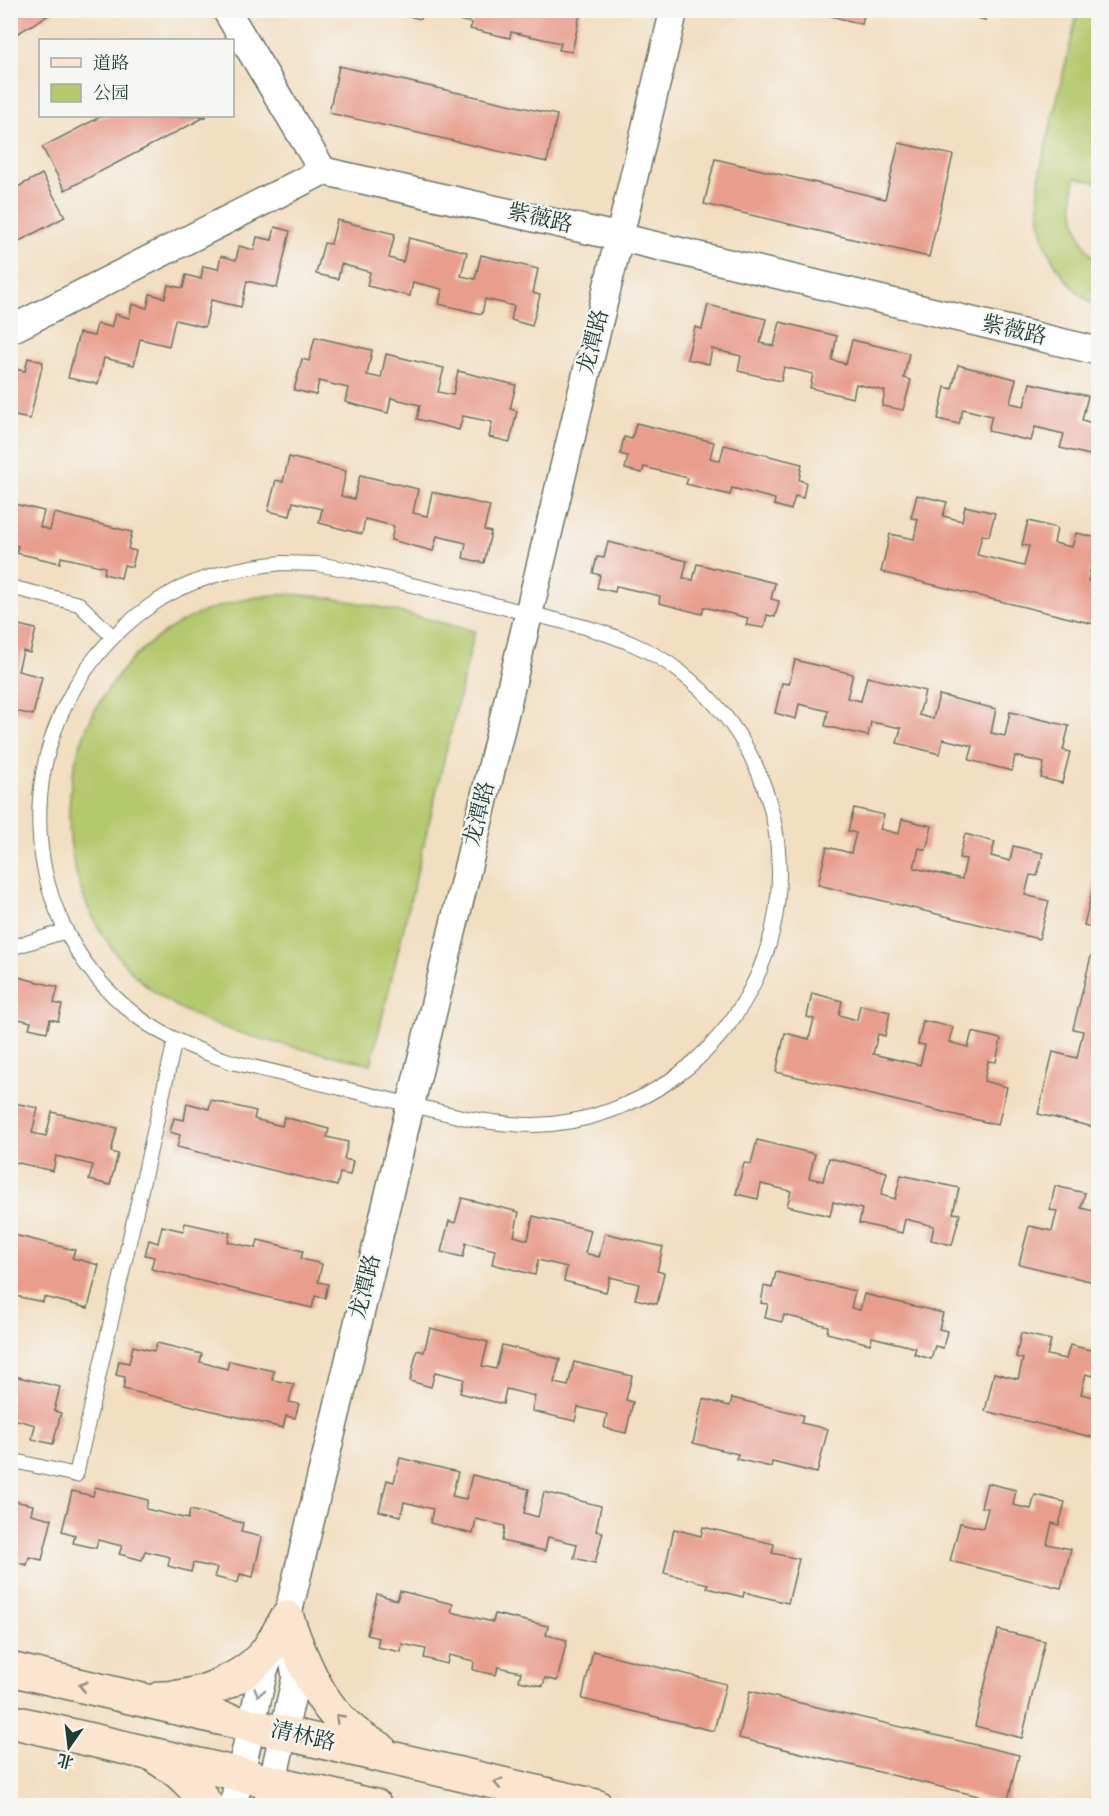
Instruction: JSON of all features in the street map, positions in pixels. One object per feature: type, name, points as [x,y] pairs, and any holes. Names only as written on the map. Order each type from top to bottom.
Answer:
[{"type":"main road","points":[[133,1698],[174,1698],[208,1691],[238,1676],[266,1652],[286,1618]]},
{"type":"main road","points":[[286,1618],[301,1660],[317,1692],[338,1720],[369,1744],[404,1761]]},
{"type":"main road","name":"清林路","points":[[10,1669],[596,1806]]},
{"type":"main road","points":[[10,1720],[240,1774],[269,1794],[371,1805]]},
{"type":"main road","points":[[147,1752],[174,1767],[196,1787],[207,1806]]},
{"type":"main road","points":[[333,1806],[371,1805]]},
{"type":"street","points":[[10,330],[323,171],[226,10]]},
{"type":"street","name":"龙潭路","points":[[233,1806],[264,1670],[286,1618],[674,10]]},
{"type":"street","name":"紫薇路","points":[[323,171],[619,237],[1098,351]]},
{"type":"street","name":"龙潭路","points":[[269,1794],[296,1677],[286,1618]]},
{"type":"lane","points":[[282,563],[317,564],[351,570],[618,637],[649,652],[679,671],[705,693],[728,720],[762,780],[772,812],[778,846],[780,881],[776,915],[768,949],[756,981],[739,1011],[718,1038],[693,1063],[666,1084],[636,1101],[604,1113],[570,1121],[536,1125],[501,1124],[410,1105],[232,1062],[175,1040],[139,1018],[112,995],[90,969],[66,931],[56,909],[45,876],[39,842],[38,808],[41,773],[49,740],[78,678],[99,650],[113,637],[151,604],[182,588],[214,575],[248,567],[282,563]]},
{"type":"lane","points":[[10,587],[79,604],[113,637]]},
{"type":"lane","points":[[10,944],[17,946],[66,931]]},
{"type":"lane","points":[[10,1460],[76,1474],[175,1040]]},
{"type":"green space","points":[[1078,11],[1098,11],[1098,183],[1075,177],[1073,201],[1076,224],[1085,245],[1098,265],[1098,309],[1067,281],[1056,265],[1042,232],[1039,214],[1040,171]]},
{"type":"green space","points":[[283,594],[356,602],[475,631],[371,1064],[288,1046],[232,1030],[180,1008],[157,994],[117,955],[89,910],[73,861],[69,809],[77,758],[96,709],[126,666],[168,630],[195,615],[238,601]]},
{"type":"building","points":[[10,10],[57,10],[10,38]]},
{"type":"building","points":[[409,10],[581,10],[572,52],[559,50],[561,43],[511,32],[510,38],[470,29],[472,23],[422,12],[421,19],[408,16]]},
{"type":"building","points":[[807,10],[865,10],[862,24]]},
{"type":"building","points":[[949,10],[987,10],[985,20]]},
{"type":"building","points":[[339,66],[557,115],[547,162],[329,113]]},
{"type":"building","points":[[100,117],[205,117],[65,190],[42,147]]},
{"type":"building","points":[[899,143],[953,155],[929,257],[704,204],[715,159],[885,199]]},
{"type":"building","points":[[42,174],[65,217],[10,246],[10,191]]},
{"type":"building","points":[[337,220],[395,234],[389,258],[403,262],[409,238],[467,252],[461,276],[475,279],[481,255],[538,269],[533,293],[540,295],[532,326],[511,320],[514,306],[485,299],[482,314],[439,304],[442,289],[413,282],[410,296],[367,286],[370,272],[341,264],[338,279],[316,274],[324,243],[331,244]]},
{"type":"building","points":[[275,227],[290,231],[277,288],[247,281],[241,307],[211,300],[205,327],[175,320],[169,346],[140,339],[134,365],[104,358],[98,384],[68,378],[79,333],[94,336],[97,324],[111,327],[115,314],[129,318],[132,304],[147,308],[150,294],[165,298],[168,285],[183,288],[186,275],[201,279],[203,266],[218,269],[221,256],[236,260],[239,246],[254,250],[257,237],[272,240]]},
{"type":"building","points":[[708,305],[766,319],[760,343],[774,346],[780,322],[837,336],[832,360],[846,364],[852,340],[909,353],[904,378],[911,380],[903,410],[882,406],[885,391],[856,384],[853,398],[810,388],[813,374],[784,367],[781,381],[738,371],[741,356],[712,349],[709,364],[687,359],[695,327],[702,329]]},
{"type":"building","points":[[315,337],[372,350],[367,375],[381,378],[386,354],[444,368],[438,392],[453,395],[458,371],[516,385],[510,409],[517,411],[510,442],[489,437],[492,422],[463,416],[459,430],[417,419],[420,405],[391,398],[388,413],[345,402],[348,388],[319,381],[316,395],[294,390],[302,359],[309,361]]},
{"type":"building","points":[[28,358],[43,362],[30,419],[10,415],[10,368],[25,371]]},
{"type":"building","points":[[958,365],[1016,379],[1010,403],[1024,406],[1030,383],[1088,396],[1082,420],[1096,424],[1098,417],[1098,457],[1060,448],[1064,434],[1035,427],[1031,441],[988,431],[992,416],[963,409],[959,424],[938,419],[945,387],[952,389]]},
{"type":"building","points":[[636,423],[714,442],[710,458],[720,461],[724,445],[802,464],[799,480],[806,482],[803,498],[795,496],[791,510],[774,505],[775,499],[732,488],[730,495],[686,484],[688,478],[644,467],[642,473],[625,469],[628,456],[620,454],[624,437],[632,439]]},
{"type":"building","points":[[289,457],[346,471],[341,496],[354,499],[360,475],[418,489],[413,513],[427,516],[432,492],[490,506],[484,530],[491,532],[484,563],[463,558],[466,543],[437,536],[433,551],[391,540],[394,526],[365,519],[362,534],[319,523],[322,509],[293,502],[290,516],[268,511],[276,480],[283,482]]},
{"type":"building","points":[[917,495],[947,502],[943,516],[962,521],[965,506],[995,513],[989,536],[982,535],[977,555],[1024,566],[1029,546],[1022,545],[1028,521],[1057,528],[1054,543],[1072,547],[1076,533],[1098,538],[1098,563],[1092,562],[1088,581],[1098,584],[1098,625],[881,572],[890,534],[914,539],[918,519],[911,518]]},
{"type":"building","points":[[10,503],[44,511],[40,527],[50,530],[54,513],[132,532],[128,549],[136,551],[132,567],[124,565],[121,578],[104,574],[105,567],[61,557],[60,563],[16,553],[18,546],[10,544]]},
{"type":"building","points":[[608,542],[687,561],[683,578],[693,580],[697,564],[775,583],[771,599],[779,601],[775,617],[767,615],[764,628],[746,625],[748,618],[704,607],[702,614],[659,603],[660,596],[616,586],[615,592],[597,588],[600,575],[593,573],[597,557],[604,558]]},
{"type":"building","points":[[10,623],[36,629],[30,653],[23,651],[18,671],[42,677],[33,715],[10,710]]},
{"type":"building","points":[[795,660],[853,674],[847,698],[861,701],[867,677],[925,691],[919,715],[933,719],[939,695],[996,709],[991,733],[1005,736],[1010,712],[1069,726],[1063,750],[1070,752],[1062,783],[1041,778],[1044,763],[1015,756],[1012,771],[969,760],[973,746],[943,739],[940,754],[897,743],[901,728],[871,722],[868,736],[825,726],[828,711],[799,704],[796,719],[775,713],[782,683],[789,684]]},
{"type":"building","points":[[854,808],[884,815],[880,829],[899,834],[902,819],[932,826],[926,850],[919,848],[914,868],[962,879],[966,859],[959,858],[965,834],[995,842],[991,856],[1010,861],[1013,846],[1043,853],[1037,876],[1030,875],[1025,895],[1049,901],[1039,939],[818,885],[827,847],[851,853],[856,833],[848,831]]},
{"type":"building","points":[[1098,867],[1098,929],[1084,925]]},
{"type":"building","points":[[1091,956],[1098,958],[1098,1128],[1038,1114],[1053,1052],[1077,1058],[1083,1031],[1073,1029]]},
{"type":"building","points":[[10,975],[58,987],[54,1003],[62,1005],[58,1021],[50,1019],[47,1032],[29,1028],[31,1022],[10,1017]]},
{"type":"building","points":[[812,993],[842,1001],[839,1015],[857,1020],[860,1005],[890,1012],[885,1036],[878,1034],[873,1054],[920,1065],[925,1045],[918,1044],[923,1021],[953,1027],[949,1042],[968,1047],[972,1032],[1001,1039],[996,1062],[988,1061],[984,1081],[1007,1087],[998,1125],[776,1072],[785,1033],[809,1039],[814,1019],[807,1017]]},
{"type":"building","points":[[211,1100],[256,1111],[254,1119],[282,1126],[284,1117],[329,1129],[327,1137],[348,1142],[344,1159],[353,1161],[350,1175],[340,1173],[337,1186],[177,1147],[180,1135],[170,1132],[174,1118],[184,1120],[187,1103],[209,1109]]},
{"type":"building","points":[[10,1102],[38,1108],[32,1133],[46,1136],[52,1112],[117,1128],[111,1152],[118,1154],[110,1185],[89,1180],[93,1165],[56,1156],[53,1171],[10,1161],[13,1146],[10,1145]]},
{"type":"building","points":[[757,1140],[815,1154],[809,1178],[823,1181],[829,1158],[887,1172],[881,1195],[895,1199],[901,1175],[959,1188],[953,1213],[960,1214],[952,1245],[931,1240],[934,1226],[905,1219],[902,1233],[859,1223],[862,1209],[833,1202],[830,1216],[787,1206],[791,1191],[761,1184],[758,1199],[736,1194],[744,1163],[751,1164]]},
{"type":"building","points":[[1055,1186],[1085,1193],[1081,1208],[1098,1212],[1098,1283],[1019,1264],[1029,1226],[1052,1231],[1057,1211],[1050,1210]]},
{"type":"building","points":[[462,1198],[519,1212],[514,1236],[528,1240],[533,1216],[591,1230],[585,1253],[599,1257],[605,1233],[663,1247],[657,1271],[664,1273],[657,1304],[635,1299],[639,1284],[610,1277],[606,1292],[564,1281],[567,1267],[538,1260],[535,1275],[492,1264],[495,1250],[466,1243],[463,1257],[441,1252],[449,1221],[455,1223]]},
{"type":"building","points":[[185,1223],[230,1233],[228,1242],[256,1248],[258,1240],[303,1251],[301,1259],[322,1264],[318,1282],[328,1284],[325,1298],[315,1296],[312,1308],[151,1269],[154,1257],[145,1255],[149,1240],[158,1243],[162,1226],[183,1231]]},
{"type":"building","points":[[10,1234],[75,1250],[72,1258],[99,1265],[88,1308],[44,1297],[43,1302],[10,1295]]},
{"type":"building","points":[[776,1272],[855,1291],[851,1308],[860,1310],[864,1294],[943,1313],[939,1329],[947,1331],[943,1348],[935,1346],[931,1359],[914,1354],[916,1348],[872,1337],[870,1344],[827,1333],[828,1326],[784,1315],[782,1322],[765,1318],[768,1304],[761,1303],[764,1286],[772,1288]]},
{"type":"building","points":[[430,1328],[488,1342],[482,1366],[496,1369],[502,1345],[560,1359],[554,1383],[568,1386],[574,1362],[632,1376],[626,1400],[633,1402],[626,1433],[604,1428],[607,1414],[578,1407],[575,1421],[532,1411],[535,1396],[506,1389],[503,1404],[460,1393],[464,1379],[435,1372],[431,1387],[410,1381],[417,1350],[424,1352]]},
{"type":"building","points":[[1021,1333],[1051,1340],[1047,1355],[1066,1359],[1070,1345],[1098,1352],[1093,1376],[1086,1374],[1081,1394],[1098,1398],[1096,1438],[985,1411],[994,1373],[1018,1379],[1023,1359],[1016,1357]]},
{"type":"building","points":[[157,1343],[202,1354],[200,1362],[227,1369],[229,1361],[274,1371],[272,1380],[294,1384],[289,1402],[299,1404],[295,1418],[286,1416],[283,1428],[123,1389],[125,1377],[116,1375],[119,1361],[129,1363],[133,1346],[154,1351]]},
{"type":"building","points":[[10,1375],[60,1387],[54,1411],[61,1413],[53,1444],[32,1439],[35,1425],[10,1418]]},
{"type":"building","points":[[732,1398],[803,1415],[801,1423],[828,1429],[817,1473],[772,1462],[771,1467],[736,1459],[738,1454],[693,1443],[703,1399],[730,1406]]},
{"type":"building","points":[[400,1458],[458,1472],[452,1496],[466,1499],[472,1475],[529,1489],[524,1513],[538,1517],[544,1492],[601,1506],[596,1531],[603,1532],[595,1563],[574,1558],[577,1544],[548,1537],[545,1551],[502,1541],[505,1526],[476,1519],[473,1534],[430,1523],[433,1509],[404,1502],[401,1516],[379,1511],[387,1480],[394,1482]]},
{"type":"building","points":[[987,1483],[1016,1490],[1013,1505],[1031,1509],[1035,1495],[1065,1502],[1059,1525],[1052,1523],[1047,1544],[1071,1549],[1061,1588],[950,1561],[960,1523],[983,1528],[988,1508],[981,1507]]},
{"type":"building","points":[[95,1487],[148,1500],[146,1509],[188,1519],[190,1510],[243,1523],[241,1532],[262,1537],[253,1577],[240,1574],[238,1583],[214,1577],[217,1568],[193,1563],[191,1572],[168,1566],[170,1557],[145,1551],[142,1560],[119,1554],[122,1546],[98,1540],[96,1548],[73,1543],[75,1535],[62,1531],[72,1491],[93,1496]]},
{"type":"building","points":[[10,1500],[33,1505],[31,1514],[52,1519],[42,1560],[29,1557],[27,1565],[10,1561]]},
{"type":"building","points":[[703,1527],[774,1544],[772,1553],[799,1559],[788,1603],[744,1592],[743,1597],[707,1588],[708,1584],[664,1573],[674,1529],[701,1536]]},
{"type":"building","points":[[400,1591],[453,1604],[451,1612],[493,1622],[495,1614],[548,1626],[546,1635],[567,1640],[557,1681],[545,1678],[543,1686],[519,1681],[521,1672],[498,1667],[496,1675],[473,1670],[474,1661],[449,1655],[447,1664],[424,1658],[426,1649],[402,1644],[401,1652],[377,1647],[379,1638],[367,1635],[377,1594],[397,1600]]},
{"type":"building","points":[[998,1630],[1045,1641],[1022,1738],[975,1726]]},
{"type":"building","points":[[593,1651],[726,1684],[714,1731],[582,1699]]},
{"type":"building","points":[[750,1691],[1019,1755],[1007,1803],[739,1738]]}]
